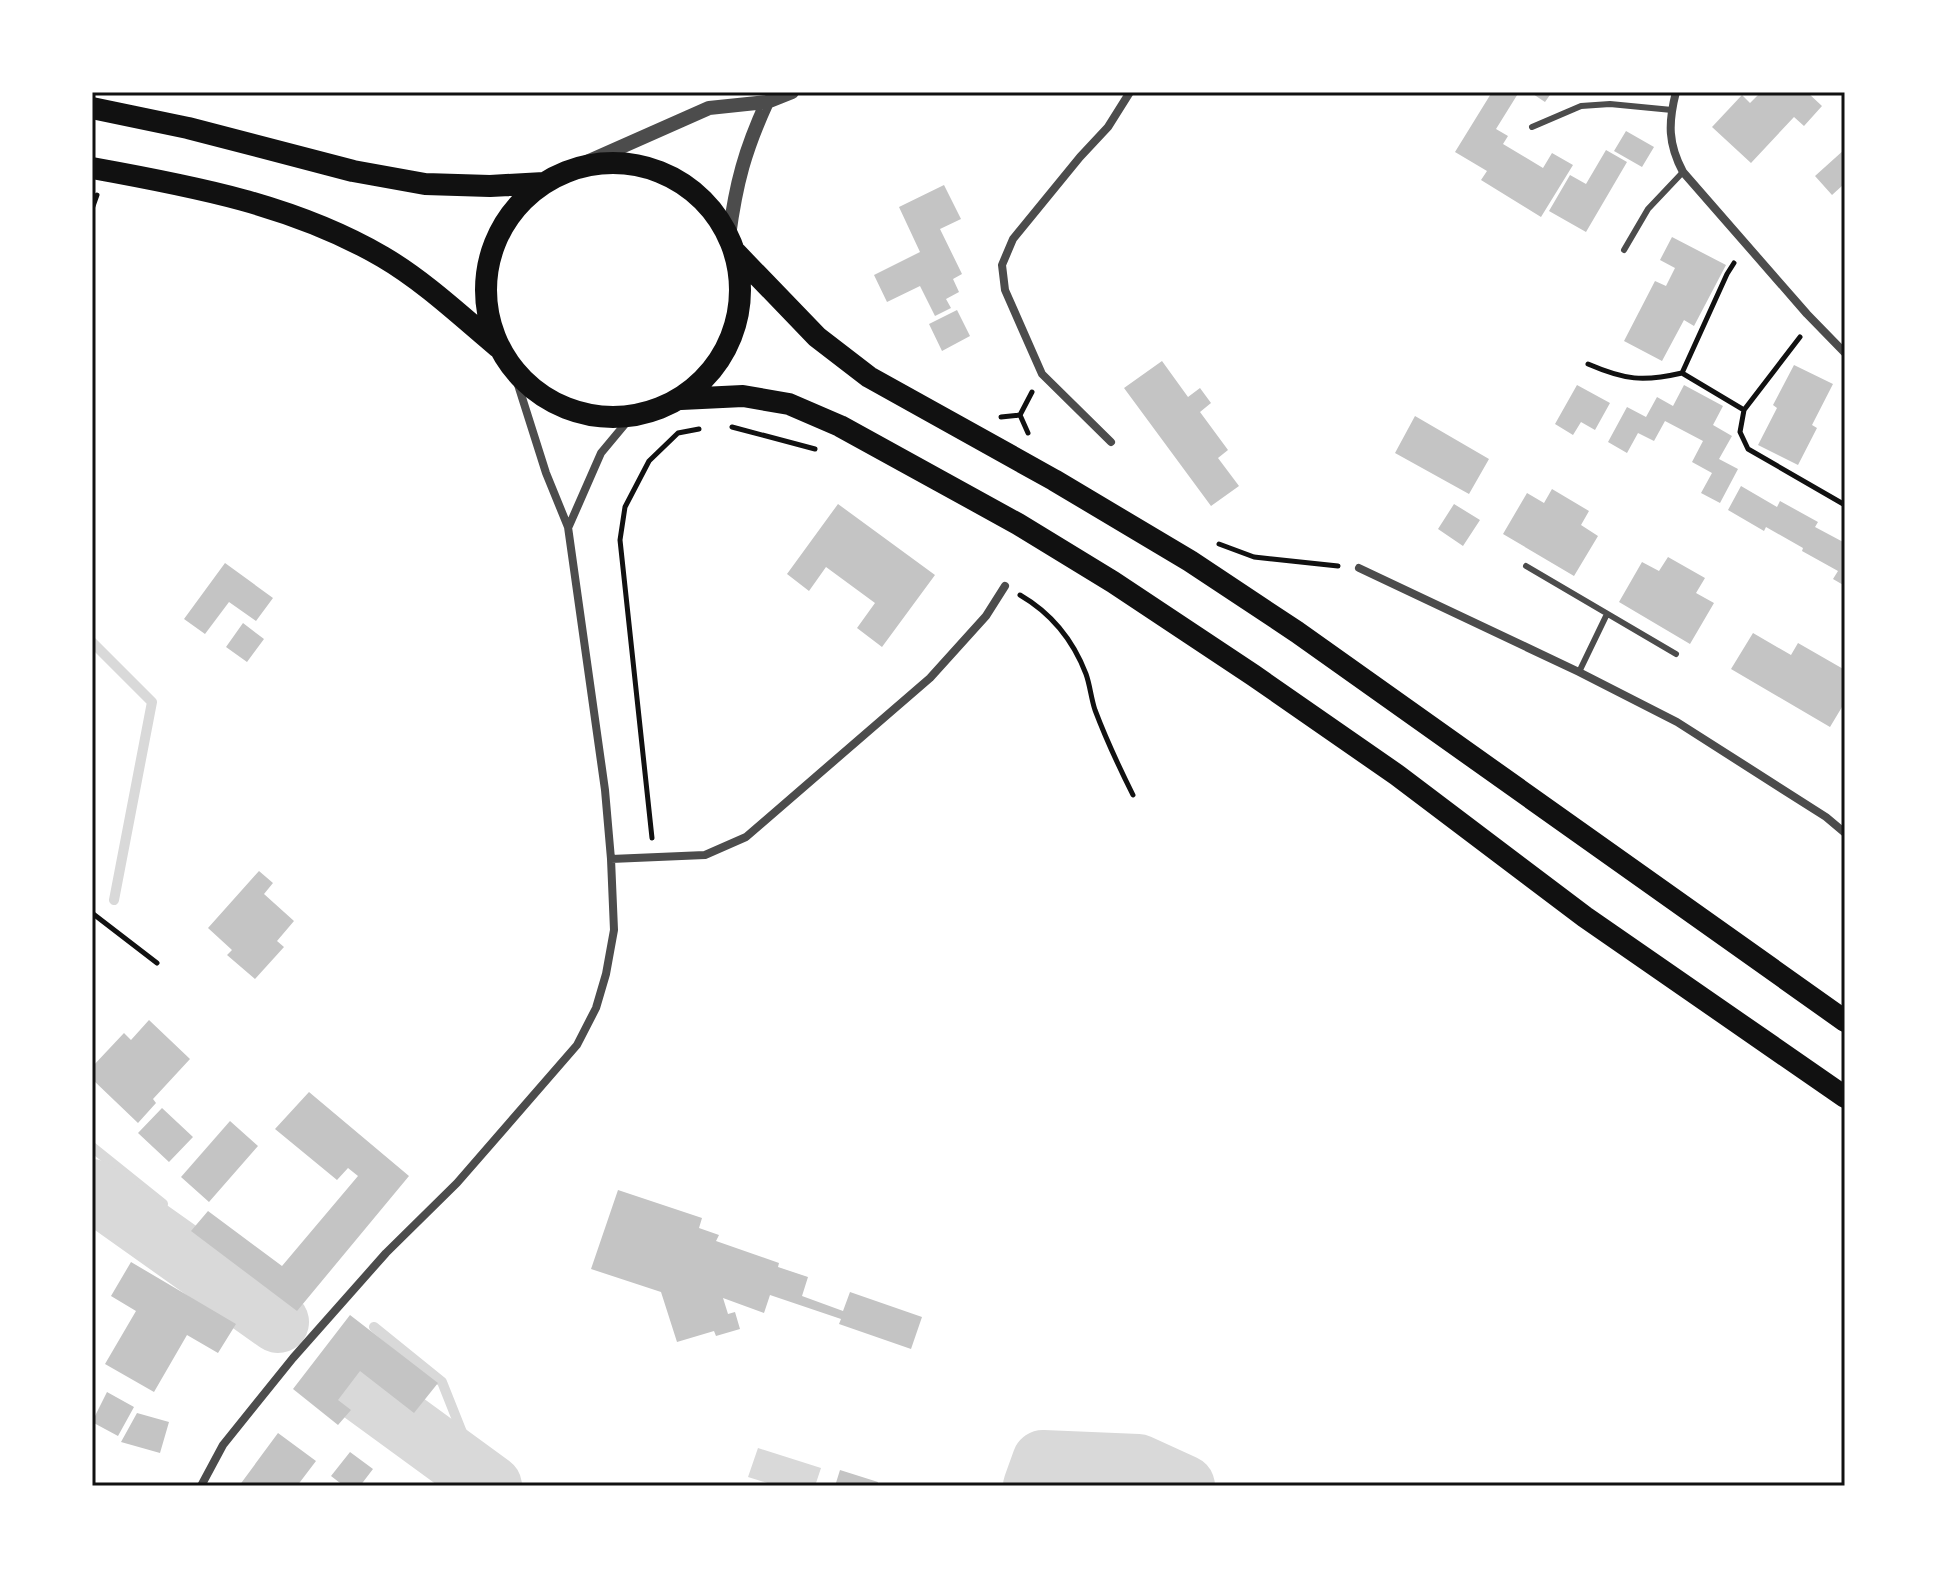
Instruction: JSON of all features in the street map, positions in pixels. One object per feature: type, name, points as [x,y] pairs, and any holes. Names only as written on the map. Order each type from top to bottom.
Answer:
[{"type":"highway","points":[[92,108],[188,128],[353,171],[425,184],[490,186],[544,183]]},
{"type":"highway","points":[[733,244],[741,286],[738,319],[726,351],[707,378],[681,399],[657,410],[631,417],[598,417],[565,409],[537,392],[513,369],[499,348],[489,319],[485,287],[490,257],[501,228],[520,203],[544,183],[569,170],[606,162],[644,166],[679,180],[708,205],[733,244],[817,337],[869,377],[1054,480],[1202,569],[1297,632],[1845,1021]]},
{"type":"highway","points":[[92,168],[171,182],[256,203],[326,227],[385,258],[444,301],[499,348]]},
{"type":"highway","points":[[681,399],[743,396],[789,404],[840,426],[1018,524],[1113,582],[1266,684],[1397,775],[1585,917],[1845,1097]]},
{"type":"street","points":[[569,170],[709,108],[767,102],[792,92]]},
{"type":"street","points":[[1111,442],[1042,374],[1005,290],[1002,265],[1013,239],[1108,127],[1130,92]]},
{"type":"street","points":[[1676,92],[1669,122],[1673,152],[1683,172],[1812,320],[1845,353]]},
{"type":"street","points":[[733,244],[735,195],[747,144],[767,102]]},
{"type":"street","points":[[201,1486],[223,1445],[293,1358],[386,1253],[457,1183],[577,1045],[596,1008],[606,974],[614,930],[611,859],[603,775],[568,527],[546,473],[513,369]]},
{"type":"street","points":[[568,527],[601,453],[631,417]]},
{"type":"street","points":[[1359,568],[1677,722],[1826,817],[1845,833]]},
{"type":"street","points":[[611,859],[705,855],[746,837],[930,678],[986,616],[1005,586]]},
{"type":"lane","points":[[1532,127],[1581,106],[1610,104],[1672,110]]},
{"type":"lane","points":[[1624,250],[1648,209],[1683,172]]},
{"type":"lane","points":[[1526,566],[1676,654]]},
{"type":"lane","points":[[1579,672],[1607,614]]},
{"type":"path","points":[[1682,373],[1727,274],[1748,246]]},
{"type":"path","points":[[1812,320],[1744,410],[1740,432],[1748,449],[1845,505]]},
{"type":"path","points":[[1588,364],[1618,377],[1656,379],[1682,373],[1744,410]]},
{"type":"path","points":[[1020,415],[1027,403]]},
{"type":"path","points":[[993,418],[1020,415]]},
{"type":"path","points":[[1020,415],[1031,440]]},
{"type":"path","points":[[721,424],[826,452]]},
{"type":"path","points":[[652,842],[620,540],[625,507],[649,461],[678,433],[707,427]]},
{"type":"path","points":[[1254,557],[1359,568]]},
{"type":"path","points":[[1005,586],[1042,608],[1067,637],[1086,674],[1104,732],[1133,795]]},
{"type":"path","points":[[92,913],[157,963]]},
{"type":"shaded area","points":[[758,1448],[821,1468],[815,1486],[777,1486],[748,1477]]},
{"type":"building","points":[[1492,92],[1519,92],[1496,129],[1508,136],[1503,144],[1543,168],[1552,153],[1573,165],[1541,217],[1481,180],[1487,171],[1455,152]]},
{"type":"building","points":[[1530,92],[1552,92],[1545,102]]},
{"type":"building","points":[[1761,92],[1807,92],[1822,106],[1804,126],[1794,117],[1751,163],[1712,127],[1742,95],[1750,103]]},
{"type":"building","points":[[1626,131],[1654,147],[1642,167],[1614,151]]},
{"type":"building","points":[[1845,149],[1845,186],[1832,195],[1815,176]]},
{"type":"building","points":[[1606,150],[1627,162],[1586,232],[1549,211],[1570,175],[1586,184]]},
{"type":"building","points":[[944,185],[961,219],[940,229],[962,274],[953,279],[959,292],[946,299],[951,308],[935,316],[920,286],[887,302],[874,275],[920,252],[899,207]]},
{"type":"building","points":[[1672,237],[1726,265],[1694,326],[1684,320],[1662,361],[1624,341],[1655,281],[1666,286],[1675,268],[1660,260]]},
{"type":"building","points":[[957,310],[970,336],[942,351],[929,324]]},
{"type":"building","points":[[1162,361],[1188,397],[1200,388],[1211,403],[1200,412],[1228,450],[1218,458],[1239,486],[1211,506],[1124,388]]},
{"type":"building","points":[[1794,365],[1833,384],[1812,425],[1817,428],[1798,465],[1758,445],[1777,408],[1773,405]]},
{"type":"building","points":[[1577,385],[1610,403],[1595,430],[1581,422],[1573,435],[1555,424]]},
{"type":"building","points":[[1684,385],[1723,406],[1713,425],[1732,436],[1719,459],[1738,469],[1720,503],[1701,493],[1712,473],[1692,462],[1703,441],[1665,421],[1654,441],[1638,433],[1627,453],[1608,442],[1627,407],[1646,417],[1657,397],[1673,406]]},
{"type":"building","points":[[1415,416],[1489,459],[1469,494],[1395,453]]},
{"type":"building","points":[[1741,486],[1777,507],[1780,501],[1818,522],[1815,527],[1845,543],[1845,586],[1833,579],[1838,571],[1802,551],[1803,548],[1766,527],[1764,531],[1728,510]]},
{"type":"building","points":[[1552,489],[1589,511],[1581,525],[1598,536],[1574,576],[1503,534],[1527,493],[1544,503]]},
{"type":"building","points":[[838,504],[935,575],[882,647],[857,628],[875,603],[826,567],[809,591],[787,574]]},
{"type":"building","points":[[1454,504],[1480,520],[1463,546],[1438,529]]},
{"type":"building","points":[[1668,557],[1705,578],[1696,593],[1714,603],[1690,644],[1619,602],[1642,562],[1659,571]]},
{"type":"building","points":[[225,563],[273,598],[256,621],[229,602],[205,634],[184,619]]},
{"type":"building","points":[[243,623],[264,639],[247,662],[226,647]]},
{"type":"building","points":[[1753,633],[1791,655],[1798,643],[1845,670],[1845,702],[1830,727],[1731,669]]},
{"type":"building","points":[[259,871],[273,883],[264,894],[294,921],[277,941],[284,947],[255,979],[227,955],[232,950],[208,928]]},
{"type":"building","points":[[149,1020],[190,1059],[153,1099],[156,1103],[138,1123],[92,1079],[92,1067],[124,1033],[131,1040]]},
{"type":"building","points":[[309,1092],[409,1176],[297,1311],[191,1231],[208,1211],[282,1266],[358,1176],[348,1168],[337,1180],[275,1129]]},
{"type":"building","points":[[162,1108],[193,1137],[169,1162],[138,1133]]},
{"type":"building","points":[[230,1121],[258,1146],[209,1202],[181,1177]]},
{"type":"building","points":[[618,1190],[702,1218],[699,1228],[719,1235],[716,1241],[779,1263],[778,1267],[808,1277],[802,1296],[843,1311],[850,1292],[922,1317],[911,1349],[839,1324],[841,1319],[770,1295],[764,1313],[723,1298],[728,1314],[735,1312],[740,1329],[716,1336],[714,1331],[677,1342],[661,1292],[591,1269]]},
{"type":"building","points":[[131,1262],[236,1324],[218,1353],[187,1335],[154,1392],[105,1364],[136,1311],[111,1296]]},
{"type":"building","points":[[350,1315],[438,1383],[414,1413],[360,1371],[338,1400],[351,1410],[338,1425],[293,1389]]},
{"type":"building","points":[[107,1392],[134,1407],[118,1436],[92,1422]]},
{"type":"building","points":[[137,1413],[169,1422],[160,1453],[121,1442]]},
{"type":"building","points":[[278,1433],[316,1461],[297,1486],[239,1486]]},
{"type":"building","points":[[350,1452],[373,1469],[360,1486],[344,1486],[331,1476]]},
{"type":"building","points":[[840,1470],[878,1482],[877,1486],[835,1486]]},
{"type":"waterway","points":[[92,642],[152,702],[114,900]]},
{"type":"waterway","points":[[92,1147],[163,1204]]},
{"type":"waterway","points":[[92,1190],[278,1322]]},
{"type":"waterway","points":[[374,1327],[442,1382],[481,1480]]},
{"type":"waterway","points":[[354,1386],[491,1486]]},
{"type":"waterway","points":[[1034,1486],[1043,1461],[1138,1465],[1184,1486]]}]
